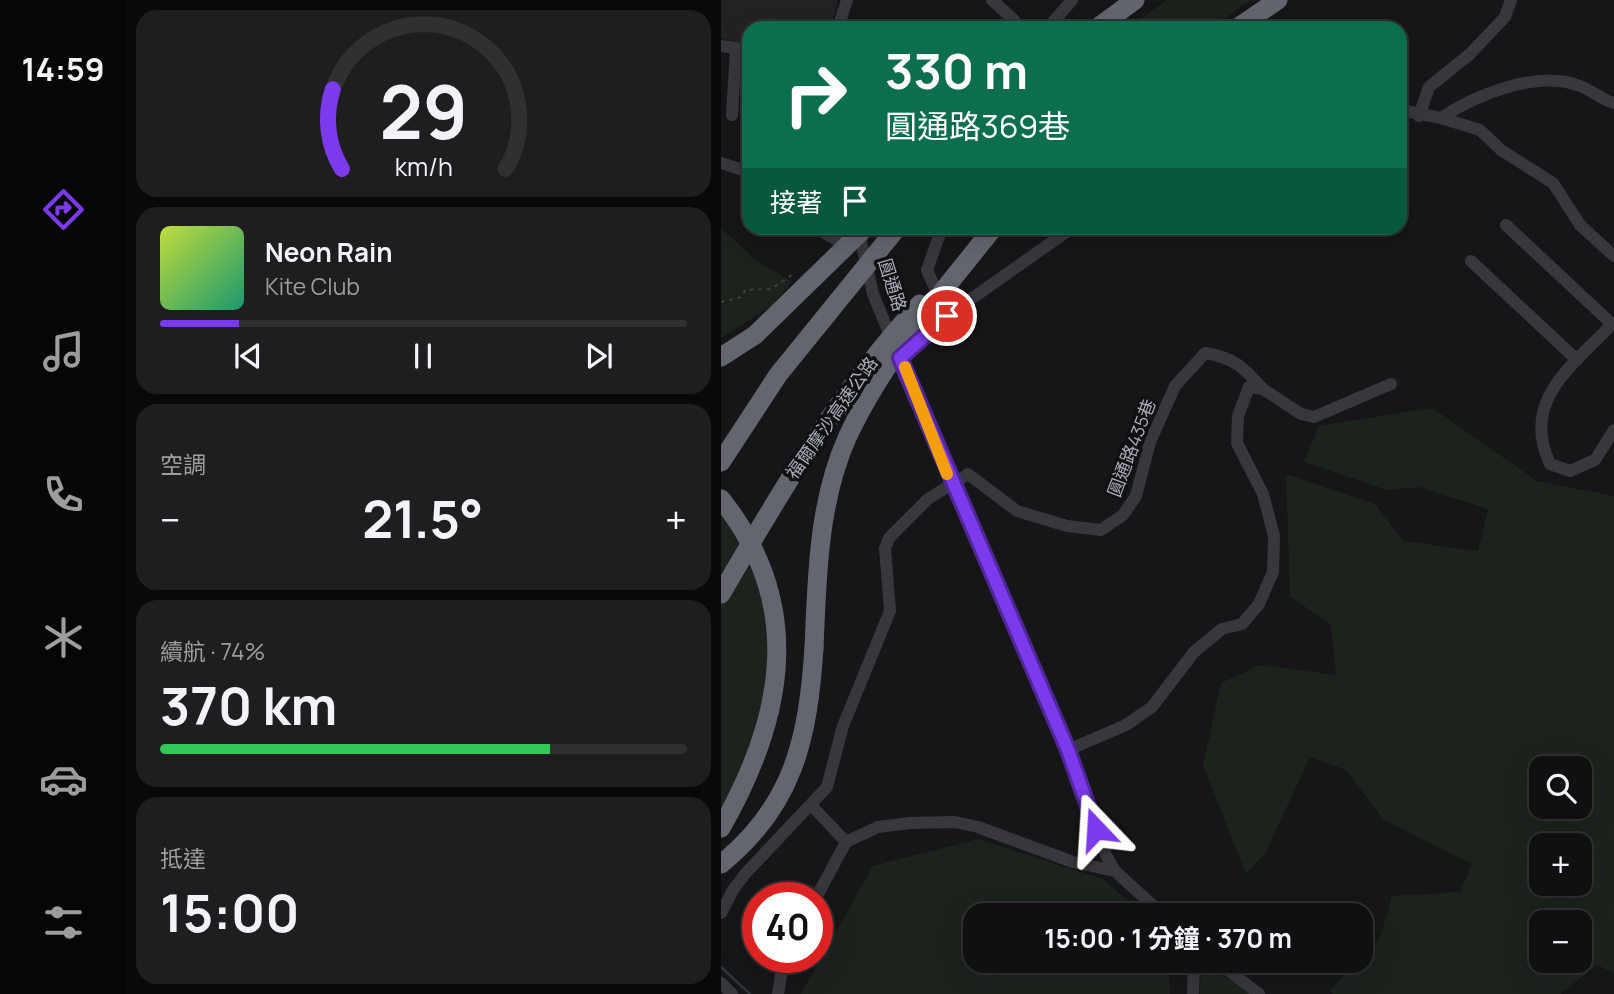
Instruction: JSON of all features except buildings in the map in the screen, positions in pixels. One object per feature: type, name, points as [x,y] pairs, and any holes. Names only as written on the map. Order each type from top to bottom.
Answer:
[{"type":"highway","points":[[1106,21],[1135,0]]},
{"type":"highway","points":[[1247,21],[1278,0]]},
{"type":"highway","points":[[721,357],[755,335],[863,235]]},
{"type":"highway","points":[[721,462],[739,430],[799,347],[891,235]]},
{"type":"highway","name":"福爾摩沙高速公路","points":[[721,594],[788,481],[845,395],[914,310],[987,235]]},
{"type":"highway","points":[[721,864],[747,843],[773,811],[788,782],[807,720],[822,531],[846,439],[871,393],[901,348],[988,235]]},
{"type":"highway","points":[[721,499],[746,530],[764,568],[776,622],[778,675],[770,718],[757,755],[721,828]]},
{"type":"street","points":[[840,21],[847,0]]},
{"type":"street","points":[[992,0],[1014,20]]},
{"type":"street","points":[[1054,21],[1072,0]]},
{"type":"street","points":[[1419,116],[1429,87],[1505,17],[1511,0]]},
{"type":"street","points":[[721,47],[742,50]]},
{"type":"street","points":[[732,115],[742,56]]},
{"type":"street","points":[[1441,118],[1459,106],[1524,81],[1555,80],[1580,86],[1600,99],[1614,103]]},
{"type":"street","points":[[1407,112],[1441,118],[1480,130],[1501,150],[1553,183],[1580,225],[1614,256]]},
{"type":"street","points":[[721,163],[742,170]]},
{"type":"street","points":[[1506,225],[1612,324],[1559,376],[1542,411],[1540,442],[1550,464],[1570,471],[1595,460],[1614,430]]},
{"type":"street","points":[[828,235],[837,240],[863,235]]},
{"type":"street","name":"圓通路","points":[[863,235],[873,294],[951,484],[1068,750],[1106,855],[1115,871],[1150,903]]},
{"type":"street","points":[[940,235],[927,270],[947,316]]},
{"type":"street","points":[[900,358],[947,316],[1062,235]]},
{"type":"street","points":[[1471,261],[1577,360]]},
{"type":"street","name":"圓通路435巷","points":[[951,484],[968,474],[1017,512],[1067,526],[1101,530],[1123,515],[1136,496],[1150,442],[1175,386],[1205,353],[1228,357],[1244,367],[1263,388]]},
{"type":"street","points":[[1068,750],[1126,725],[1152,707],[1194,652],[1222,629],[1243,624],[1259,604],[1273,572],[1274,536],[1263,494],[1237,443],[1238,416],[1249,387],[1263,388],[1301,414],[1314,417],[1391,384]]},
{"type":"street","points":[[721,914],[745,874],[827,787],[843,726],[890,611],[885,548],[889,538],[928,499],[951,484]]},
{"type":"street","points":[[811,805],[846,842]]},
{"type":"street","points":[[825,882],[846,842],[878,827],[955,822],[1026,843],[1073,862],[1115,871]]},
{"type":"street","points":[[778,994],[781,973]]},
{"type":"street","points":[[1193,994],[1194,973]]},
{"type":"street","points":[[1232,973],[1259,994]]},
{"type":"street","points":[[721,983],[731,994]]},
{"type":"shaded area","points":[[721,0],[838,0],[832,21],[742,21],[742,42],[721,39]]},
{"type":"shaded area","points":[[1167,0],[1251,0],[1220,21],[1138,21]]},
{"type":"shaded area","points":[[721,228],[756,260],[792,282],[771,306],[721,338]]},
{"type":"shaded area","points":[[1432,408],[1537,481],[1614,496],[1614,973],[1597,965],[1592,969],[1592,910],[1529,910],[1529,973],[1587,973],[1560,994],[1333,994],[1330,990],[1346,973],[1373,973],[1373,945],[1380,938],[1392,896],[1460,892],[1472,864],[1383,819],[1346,770],[1310,757],[1266,852],[1246,874],[1203,765],[1221,683],[1260,665],[1336,675],[1331,625],[1290,596],[1286,474],[1375,504],[1403,541],[1478,551],[1488,509],[1419,487],[1387,490],[1304,462],[1319,426]]},
{"type":"shaded area","points":[[721,507],[752,552],[773,651],[758,732],[721,813]]},
{"type":"shaded area","points":[[978,839],[1103,879],[1130,903],[963,903],[963,973],[1169,973],[1170,994],[801,994],[813,973],[833,973],[833,937],[873,866]]},
{"type":"shaded area","points":[[1201,973],[1220,973],[1249,994],[1200,994]]},
{"type":"waterway","points":[[721,967],[750,994]]},
{"type":"slow traffic","points":[[905,367],[947,474]]},
{"type":"route","points":[[947,316],[900,358],[951,484],[1068,750],[1096,829]]}]
